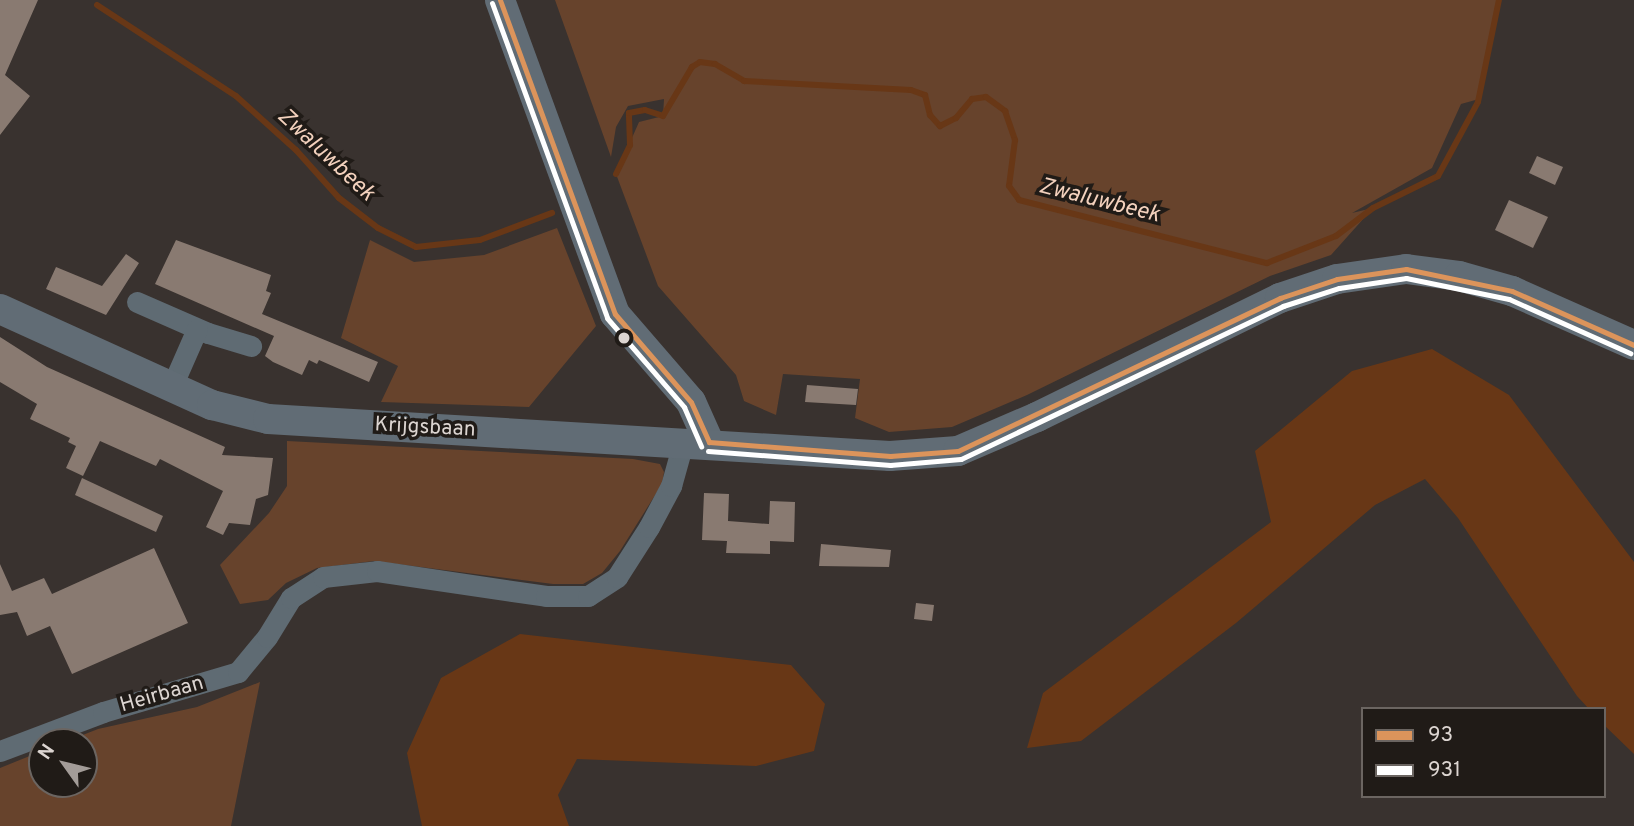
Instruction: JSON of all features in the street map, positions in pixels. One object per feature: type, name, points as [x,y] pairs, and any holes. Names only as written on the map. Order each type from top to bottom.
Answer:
[{"type":"main road","points":[[500,0],[615,314],[691,402],[696,443]]},
{"type":"main road","name":"Krijgsbaan","points":[[0,309],[212,405],[268,419],[890,456],[958,451],[1037,417],[1280,298],[1337,279],[1406,269],[1512,290],[1634,345]]},
{"type":"street","points":[[137,302],[197,329],[251,346]]},
{"type":"street","points":[[172,386],[197,329]]},
{"type":"street","name":"Heirbaan","points":[[0,751],[103,712],[237,672],[267,637],[291,598],[323,577],[377,571],[546,596],[588,596],[617,577],[649,527],[696,443]]},
{"type":"shaded area","points":[[555,0],[1499,0],[1479,99],[1461,104],[1432,168],[1352,213],[1373,208],[1331,255],[1270,276],[1027,395],[952,427],[889,432],[855,418],[860,379],[783,374],[776,415],[744,401],[736,375],[658,286],[616,174],[639,122],[663,116],[664,99],[628,106],[616,127],[611,157]]},
{"type":"shaded area","points":[[557,228],[596,326],[529,407],[381,402],[398,366],[341,338],[370,240],[414,262],[484,255]]},
{"type":"shaded area","points":[[1432,349],[1509,395],[1634,562],[1634,754],[1606,727],[1606,707],[1587,707],[1577,696],[1458,518],[1425,479],[1375,505],[1236,623],[1081,741],[1027,748],[1043,693],[1271,522],[1255,451],[1352,371]]},
{"type":"shaded area","points":[[287,441],[633,459],[660,464],[664,472],[662,484],[620,551],[602,573],[583,584],[553,584],[374,561],[317,568],[286,583],[268,600],[240,604],[220,565],[269,513],[287,486]]},
{"type":"shaded area","points":[[520,634],[791,665],[825,704],[814,751],[756,766],[577,759],[558,795],[569,826],[422,826],[407,753],[441,678]]},
{"type":"shaded area","points":[[260,682],[231,826],[0,826],[0,768],[28,757],[28,798],[98,798],[98,729],[197,707]]},
{"type":"building","points":[[0,0],[38,0],[5,75],[30,96],[0,135]]},
{"type":"building","points":[[1537,156],[1563,167],[1555,185],[1529,173]]},
{"type":"building","points":[[1509,200],[1548,217],[1533,248],[1495,230]]},
{"type":"building","points":[[176,240],[271,275],[266,291],[271,293],[262,314],[378,362],[369,382],[319,360],[317,364],[309,360],[302,375],[273,362],[265,356],[274,336],[155,284]]},
{"type":"building","points":[[126,254],[139,263],[106,315],[46,289],[56,267],[102,286]]},
{"type":"building","points":[[0,337],[47,367],[225,447],[222,455],[273,458],[268,495],[256,499],[250,525],[229,523],[223,535],[206,527],[223,491],[160,459],[156,466],[100,441],[83,476],[66,468],[76,446],[68,442],[70,438],[30,419],[37,404],[0,382]]},
{"type":"building","points":[[807,385],[858,389],[856,405],[805,402]]},
{"type":"building","points":[[82,478],[163,516],[156,532],[75,495]]},
{"type":"building","points":[[704,493],[729,494],[728,521],[769,524],[770,501],[795,502],[794,542],[770,541],[770,554],[726,553],[727,541],[702,540]]},
{"type":"building","points":[[821,544],[891,550],[889,567],[819,566]]},
{"type":"building","points":[[154,548],[188,623],[72,674],[50,626],[27,636],[17,612],[0,615],[0,564],[12,591],[44,578],[52,594]]},
{"type":"building","points":[[916,603],[934,605],[932,621],[914,619]]},
{"type":"waterway","name":"Zwaluwbeek","points":[[616,174],[630,145],[629,113],[645,110],[663,116],[692,67],[700,62],[715,64],[744,81],[911,90],[925,95],[930,115],[940,126],[956,118],[972,99],[986,97],[1005,111],[1015,140],[1009,186],[1019,200],[1267,263],[1336,236],[1373,208],[1438,176],[1478,102],[1499,0]]},
{"type":"waterway","name":"Zwaluwbeek","points":[[97,5],[236,96],[296,150],[339,198],[378,228],[416,247],[480,240],[552,213]]},
{"type":"transit line","name":"93","points":[[500,0],[615,314],[691,402],[709,442]]},
{"type":"transit line","name":"931","points":[[492,3],[607,318],[684,407],[701,446]]},
{"type":"transit line","name":"93","points":[[709,442],[890,456],[958,451],[1280,298],[1337,279],[1406,269],[1512,291],[1634,345]]},
{"type":"transit line","name":"931","points":[[708,451],[890,465],[961,459],[1283,306],[1339,288],[1406,278],[1509,299],[1630,353]]}]
